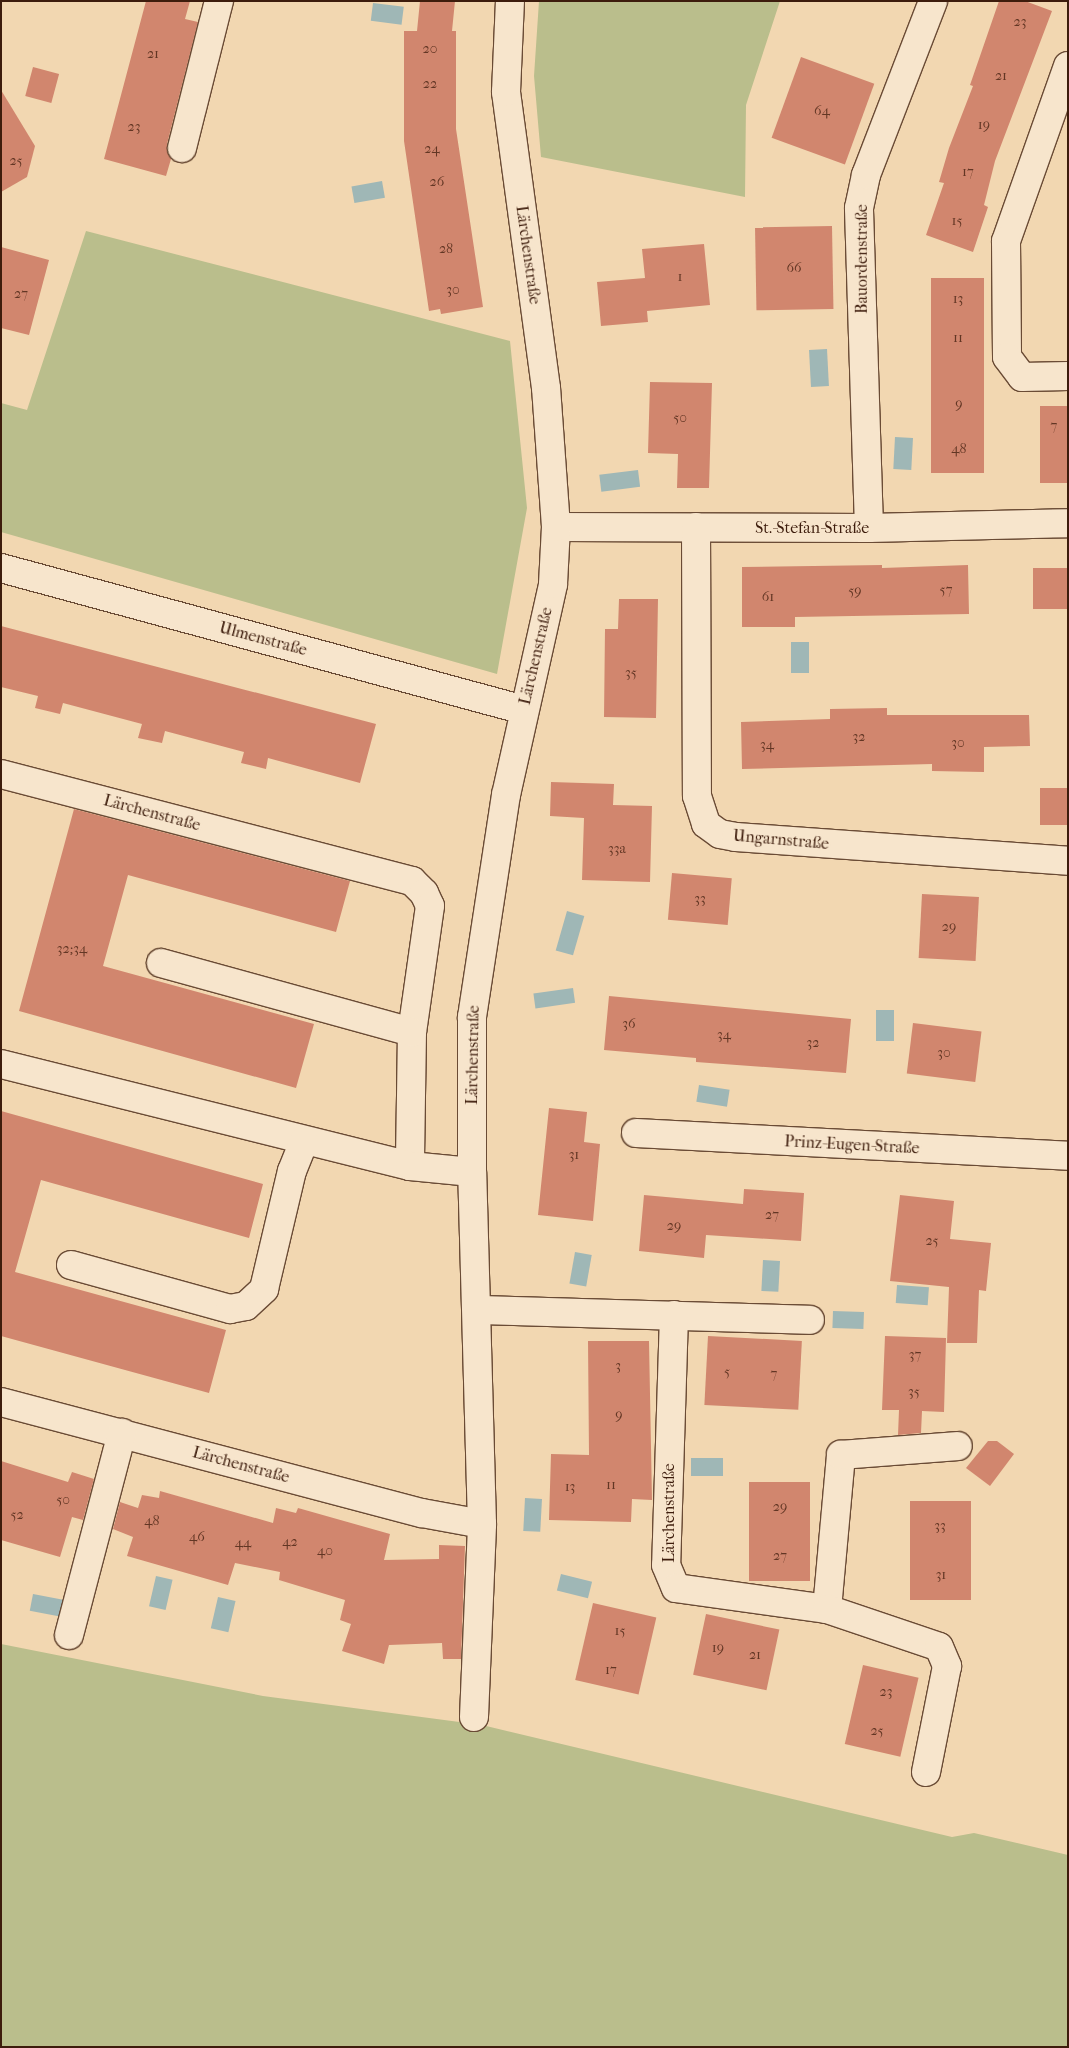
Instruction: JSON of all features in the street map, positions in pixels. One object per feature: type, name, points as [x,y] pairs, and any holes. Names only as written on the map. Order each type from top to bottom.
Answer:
[{"type":"street","points":[[182,148],[219,1]]},
{"type":"street","name":"Lärchenstraße","points":[[474,1717],[482,1524],[478,1310],[472,1172],[472,1017],[506,795],[553,584],[556,527],[546,388],[506,92],[510,1]]},
{"type":"street","name":"Bauordenstraße","points":[[869,528],[859,208],[866,175],[932,1]]},
{"type":"street","points":[[1068,66],[1006,241],[1008,356],[1022,377],[1068,376]]},
{"type":"street","name":"St.-Stefan-Straße","points":[[556,527],[869,528],[1068,523]]},
{"type":"street","name":"Ungarnstraße","points":[[696,527],[696,796],[706,824],[720,834],[736,837],[1068,861]]},
{"type":"street","name":"Ulmenstraße","points":[[1,568],[524,710]]},
{"type":"street","name":"Lärchenstraße","points":[[1,774],[412,881],[424,893],[430,906],[412,1032],[410,1166]]},
{"type":"street","points":[[161,963],[412,1032]]},
{"type":"street","points":[[1,1064],[339,1150],[410,1166],[472,1172]]},
{"type":"street","name":"Prinz-Eugen-Straße","points":[[636,1133],[1068,1156]]},
{"type":"street","points":[[71,1265],[230,1310],[246,1306],[264,1289],[292,1171],[304,1141]]},
{"type":"street","points":[[478,1310],[810,1320]]},
{"type":"street","name":"Lärchenstraße","points":[[674,1315],[666,1565],[676,1588],[827,1609],[939,1647],[947,1666],[926,1772]]},
{"type":"street","name":"Lärchenstraße","points":[[1,1402],[422,1512],[482,1524]]},
{"type":"street","points":[[69,1635],[122,1434]]},
{"type":"street","points":[[827,1609],[841,1455],[958,1446]]},
{"type":"green space","points":[[539,1],[780,1],[746,105],[745,197],[541,157],[534,76]]},
{"type":"green space","points":[[86,231],[510,341],[527,508],[497,674],[1,532],[1,403],[27,410]]},
{"type":"green space","points":[[1,1644],[263,1696],[482,1725],[952,1837],[974,1833],[1068,1855],[1068,2047],[1,2047]]},
{"type":"water","points":[[373,3],[404,7],[402,25],[371,21]]},
{"type":"water","points":[[382,181],[385,198],[354,203],[351,186]]},
{"type":"water","points":[[827,349],[829,386],[811,387],[809,350]]},
{"type":"water","points":[[895,437],[913,438],[911,470],[893,469]]},
{"type":"water","points":[[638,470],[640,487],[601,492],[599,475]]},
{"type":"water","points":[[791,642],[809,642],[809,673],[791,673]]},
{"type":"water","points":[[567,911],[584,916],[573,955],[556,950]]},
{"type":"water","points":[[573,988],[575,1003],[535,1008],[533,994]]},
{"type":"water","points":[[876,1010],[894,1010],[894,1041],[876,1041]]},
{"type":"water","points":[[699,1085],[730,1090],[727,1107],[696,1102]]},
{"type":"water","points":[[575,1252],[592,1255],[586,1286],[569,1284]]},
{"type":"water","points":[[763,1260],[780,1261],[778,1292],[761,1291]]},
{"type":"water","points":[[897,1285],[929,1287],[928,1305],[896,1303]]},
{"type":"water","points":[[833,1311],[864,1312],[863,1329],[832,1328]]},
{"type":"water","points":[[691,1458],[723,1458],[723,1476],[691,1476]]},
{"type":"water","points":[[525,1498],[542,1499],[540,1532],[523,1531]]},
{"type":"water","points":[[561,1574],[592,1582],[588,1598],[557,1590]]},
{"type":"water","points":[[156,1576],[173,1580],[166,1610],[149,1606]]},
{"type":"water","points":[[33,1594],[64,1600],[61,1617],[30,1611]]},
{"type":"water","points":[[218,1597],[236,1601],[228,1632],[211,1628]]},
{"type":"building","points":[[146,1],[190,1],[185,19],[198,22],[167,144],[171,159],[166,176],[104,159]]},
{"type":"building","points":[[420,1],[455,1],[452,31],[456,31],[456,129],[483,307],[441,314],[440,309],[429,311],[404,141],[404,31],[417,31]]},
{"type":"building","points":[[999,1],[1025,1],[1052,11],[995,161],[984,205],[988,207],[973,252],[926,235],[944,183],[939,182],[949,148],[973,86],[970,85]]},
{"type":"building","points":[[801,57],[874,84],[845,164],[772,138]]},
{"type":"building","points":[[33,67],[59,74],[51,103],[25,96]]},
{"type":"building","points":[[1,90],[35,146],[27,177],[1,192]]},
{"type":"building","points":[[832,226],[833,309],[756,310],[755,227]]},
{"type":"building","points":[[704,244],[710,305],[647,311],[648,322],[601,326],[597,282],[645,278],[642,249]]},
{"type":"building","points":[[1,247],[49,260],[29,335],[1,328]]},
{"type":"building","points":[[931,278],[984,278],[984,473],[931,473]]},
{"type":"building","points":[[650,382],[712,383],[709,488],[677,488],[678,454],[648,453]]},
{"type":"building","points":[[1040,406],[1068,406],[1068,483],[1040,483]]},
{"type":"building","points":[[882,565],[882,568],[968,565],[969,614],[795,617],[795,627],[742,627],[742,567]]},
{"type":"building","points":[[1033,568],[1068,568],[1068,609],[1033,609]]},
{"type":"building","points":[[619,599],[658,599],[656,718],[604,717],[605,629],[618,629]]},
{"type":"building","points":[[1,626],[376,724],[360,783],[268,758],[266,769],[241,763],[244,752],[165,731],[162,743],[138,738],[142,724],[63,703],[60,714],[35,708],[38,696],[1,687]]},
{"type":"building","points":[[887,708],[887,715],[1029,715],[1030,746],[984,747],[984,772],[932,771],[932,764],[742,769],[741,722],[830,719],[830,709]]},
{"type":"building","points":[[551,782],[614,784],[613,805],[652,806],[650,882],[582,880],[584,818],[550,816]]},
{"type":"building","points":[[1040,788],[1067,788],[1067,825],[1040,825]]},
{"type":"building","points":[[74,809],[350,881],[336,932],[128,875],[103,966],[314,1024],[296,1088],[19,1011]]},
{"type":"building","points":[[672,873],[732,878],[728,925],[668,920]]},
{"type":"building","points":[[922,894],[979,897],[976,961],[919,958]]},
{"type":"building","points":[[609,996],[851,1019],[846,1073],[696,1062],[696,1058],[604,1050]]},
{"type":"building","points":[[913,1023],[981,1031],[975,1082],[907,1074]]},
{"type":"building","points":[[549,1108],[587,1112],[584,1142],[600,1144],[593,1221],[538,1215]]},
{"type":"building","points":[[1,1111],[263,1184],[249,1238],[41,1180],[15,1272],[226,1330],[209,1393],[1,1336]]},
{"type":"building","points":[[744,1189],[804,1193],[801,1241],[706,1235],[704,1258],[639,1251],[644,1195],[743,1204]]},
{"type":"building","points":[[900,1195],[954,1201],[950,1239],[991,1243],[986,1291],[979,1290],[977,1343],[947,1343],[949,1287],[890,1281]]},
{"type":"building","points":[[708,1336],[802,1341],[798,1410],[704,1405]]},
{"type":"building","points":[[885,1336],[946,1338],[944,1412],[922,1411],[921,1433],[898,1435],[899,1410],[882,1410]]},
{"type":"building","points":[[588,1341],[649,1341],[652,1500],[632,1499],[631,1522],[549,1520],[551,1454],[589,1455]]},
{"type":"building","points":[[988,1441],[997,1441],[1014,1454],[990,1486],[966,1468]]},
{"type":"building","points":[[1,1461],[68,1482],[72,1472],[94,1479],[83,1520],[72,1517],[60,1557],[1,1540]]},
{"type":"building","points":[[749,1482],[810,1482],[810,1581],[749,1581]]},
{"type":"building","points":[[160,1491],[273,1523],[276,1508],[296,1513],[298,1508],[390,1534],[384,1560],[439,1559],[439,1545],[465,1546],[461,1659],[443,1659],[442,1643],[389,1645],[384,1664],[342,1651],[351,1624],[340,1620],[345,1600],[279,1580],[280,1572],[235,1563],[228,1585],[127,1556],[133,1537],[113,1529],[120,1502],[138,1508],[142,1495],[159,1498]]},
{"type":"building","points":[[910,1501],[971,1501],[971,1600],[910,1600]]},
{"type":"building","points":[[593,1603],[656,1618],[639,1695],[575,1680]]},
{"type":"building","points":[[706,1614],[779,1630],[766,1690],[693,1675]]},
{"type":"building","points":[[863,1665],[919,1678],[900,1757],[845,1744]]}]
